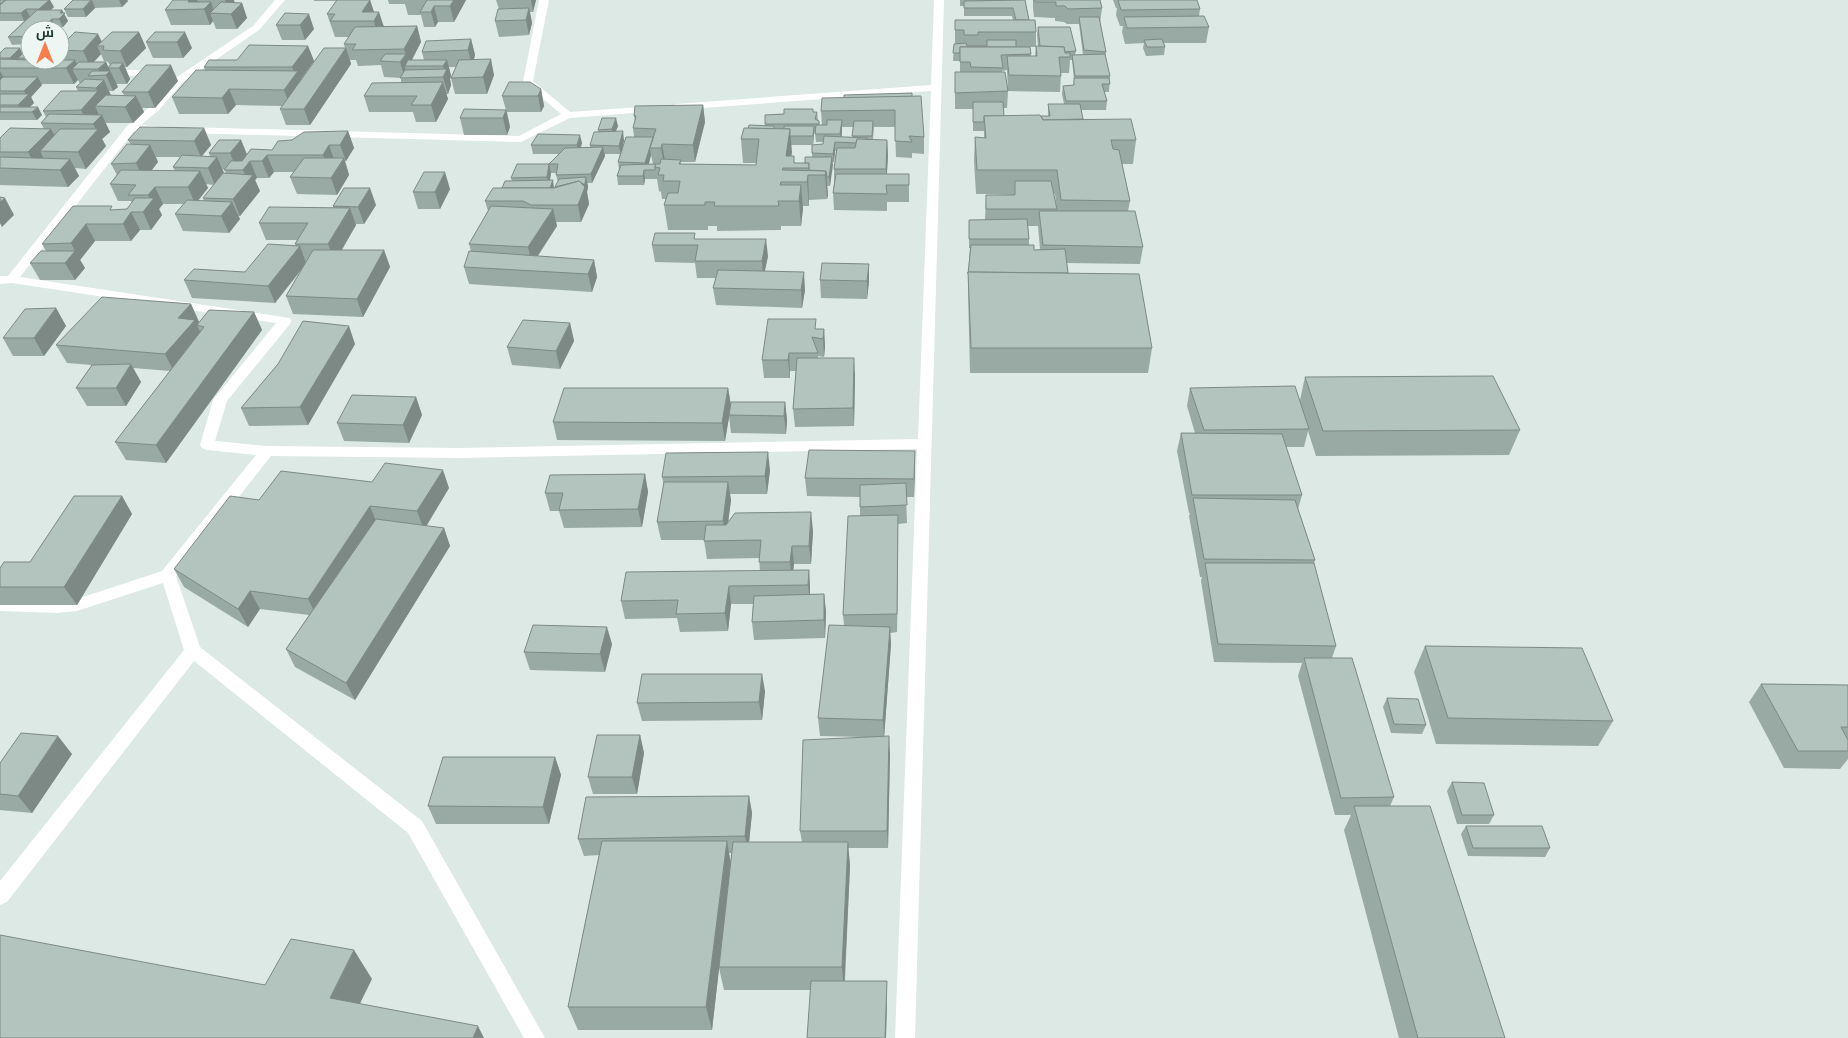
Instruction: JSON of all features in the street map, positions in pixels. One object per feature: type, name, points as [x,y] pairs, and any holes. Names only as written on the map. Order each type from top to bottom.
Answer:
[{"type":"street","points":[[6,280],[131,128],[155,108],[178,81],[256,28],[280,0]]},
{"type":"street","points":[[544,0],[528,82],[568,115]]},
{"type":"street","points":[[905,1038],[939,0]]},
{"type":"street","points":[[100,73],[189,73]]},
{"type":"street","points":[[131,128],[521,139],[568,115],[937,88]]},
{"type":"street","points":[[6,280],[285,321],[220,400],[207,445],[267,451],[461,453],[925,444]]},
{"type":"street","points":[[0,605],[57,607],[77,605],[168,575],[267,451]]},
{"type":"street","points":[[168,575],[193,650],[415,827],[535,1038]]},
{"type":"street","points":[[0,896],[193,650]]},
{"type":"building","points":[[6,0],[49,0],[39,9],[26,9],[21,13],[0,13],[0,5]]},
{"type":"building","points":[[73,0],[91,0],[83,9],[64,9]]},
{"type":"building","points":[[173,0],[211,2],[204,9],[165,10]]},
{"type":"building","points":[[337,0],[370,0],[362,12],[379,12],[374,21],[330,21],[335,14],[327,14]]},
{"type":"building","points":[[427,0],[454,0],[450,6],[434,6],[431,12],[420,12]]},
{"type":"building","points":[[1025,0],[1029,20],[1016,20],[1013,8],[964,8],[964,1]]},
{"type":"building","points":[[1034,0],[1100,0],[1102,8],[1068,9],[1065,6],[1056,6],[1056,2],[1035,2]]},
{"type":"building","points":[[1118,0],[1197,0],[1200,9],[1121,10]]},
{"type":"building","points":[[221,2],[242,3],[231,14],[210,13]]},
{"type":"building","points":[[529,8],[526,20],[495,21],[498,9]]},
{"type":"building","points":[[37,10],[62,10],[60,13],[65,13],[59,19],[26,20]]},
{"type":"building","points":[[285,13],[309,14],[300,25],[276,25]]},
{"type":"building","points":[[1204,16],[1209,27],[1127,28],[1124,17]]},
{"type":"building","points":[[1079,17],[1099,17],[1106,52],[1084,50]]},
{"type":"building","points":[[955,20],[1035,20],[1036,32],[978,32],[978,35],[964,35],[964,30],[955,30]]},
{"type":"building","points":[[20,26],[20,36],[8,37]]},
{"type":"building","points":[[417,26],[404,49],[352,50],[356,44],[344,44],[355,27]]},
{"type":"building","points":[[1038,27],[1070,27],[1076,51],[1065,52],[1064,47],[1040,46]]},
{"type":"building","points":[[75,32],[98,34],[83,51],[70,50],[70,37]]},
{"type":"building","points":[[112,32],[139,32],[120,51],[103,50],[104,46],[97,46]]},
{"type":"building","points":[[155,32],[185,32],[177,42],[146,42]]},
{"type":"building","points":[[471,39],[468,50],[422,52],[426,41]]},
{"type":"building","points":[[1162,39],[1165,47],[1147,47],[1144,40]]},
{"type":"building","points":[[987,40],[1016,40],[1016,47],[960,47],[960,53],[953,53],[954,44],[966,43],[967,46],[987,46]]},
{"type":"building","points":[[249,45],[308,46],[292,67],[204,67],[209,60],[237,60]]},
{"type":"building","points":[[1036,46],[1064,47],[1065,53],[1070,53],[1070,57],[1059,57],[1061,76],[1009,75],[1007,56],[1037,56]]},
{"type":"building","points":[[960,47],[1030,47],[1031,54],[1001,55],[1003,68],[971,67],[970,62],[960,62]]},
{"type":"building","points":[[5,48],[20,48],[10,58],[0,58],[0,53]]},
{"type":"building","points":[[324,48],[346,48],[304,109],[280,109]]},
{"type":"building","points":[[385,54],[406,54],[400,62],[380,61]]},
{"type":"building","points":[[1105,54],[1110,76],[1075,76],[1072,55]]},
{"type":"building","points":[[0,59],[20,60],[20,68],[0,68]]},
{"type":"building","points":[[491,59],[483,77],[451,78],[459,60]]},
{"type":"building","points":[[408,60],[447,60],[443,66],[405,66]]},
{"type":"building","points":[[79,62],[106,62],[98,69],[72,69]]},
{"type":"building","points":[[112,63],[123,63],[119,68],[108,68]]},
{"type":"building","points":[[146,65],[171,65],[148,92],[122,92]]},
{"type":"building","points":[[447,69],[443,77],[400,78],[405,70]]},
{"type":"building","points":[[196,70],[298,71],[284,90],[229,89],[222,98],[172,97]]},
{"type":"building","points":[[92,71],[110,71],[106,75],[88,76]]},
{"type":"building","points":[[955,72],[1005,72],[1008,91],[955,93]]},
{"type":"building","points":[[3,77],[38,77],[24,91],[0,91],[0,80]]},
{"type":"building","points":[[1074,78],[1109,78],[1110,84],[1102,84],[1107,101],[1066,101],[1063,86],[1074,85]]},
{"type":"building","points":[[85,79],[104,80],[96,88],[76,87]]},
{"type":"building","points":[[443,82],[431,105],[411,105],[417,96],[364,96],[372,83]]},
{"type":"building","points":[[509,82],[530,82],[541,89],[538,96],[502,96]]},
{"type":"building","points":[[61,91],[98,91],[81,110],[43,111]]},
{"type":"building","points":[[912,93],[912,97],[844,98],[844,95]]},
{"type":"building","points":[[0,94],[29,94],[18,105],[0,105]]},
{"type":"building","points":[[106,95],[136,96],[125,107],[95,106]]},
{"type":"building","points":[[921,96],[924,137],[909,136],[912,142],[895,141],[895,110],[821,111],[822,98]]},
{"type":"building","points":[[973,102],[1003,102],[1004,116],[984,116],[984,122],[973,122]]},
{"type":"building","points":[[1048,104],[1080,104],[1083,119],[1043,120],[1041,116],[1050,116]]},
{"type":"building","points":[[703,105],[693,145],[662,144],[661,148],[650,148],[656,129],[633,128],[636,116],[634,116],[635,106]]},
{"type":"building","points":[[0,107],[38,107],[32,112],[0,112]]},
{"type":"building","points":[[464,109],[506,110],[503,118],[460,118]]},
{"type":"building","points":[[784,109],[813,109],[813,112],[817,112],[815,119],[819,121],[819,124],[765,124],[765,115],[784,114]]},
{"type":"building","points":[[49,114],[102,115],[93,124],[41,123]]},
{"type":"building","points":[[1040,115],[1043,120],[1131,119],[1136,140],[1111,140],[1113,149],[1119,150],[1130,201],[1061,200],[1057,170],[977,170],[975,137],[986,138],[984,116]]},
{"type":"building","points":[[602,118],[616,118],[612,129],[598,130]]},
{"type":"building","points":[[827,120],[842,120],[840,134],[815,134],[816,125],[827,125]]},
{"type":"building","points":[[854,121],[873,121],[872,136],[852,136]]},
{"type":"building","points":[[749,125],[774,126],[774,129],[748,129]]},
{"type":"building","points":[[784,126],[814,126],[813,136],[790,136],[790,129],[784,129]]},
{"type":"building","points":[[140,127],[204,128],[194,141],[128,140]]},
{"type":"building","points":[[10,128],[51,129],[28,152],[0,152],[0,138]]},
{"type":"building","points":[[744,128],[790,129],[786,156],[794,156],[794,163],[809,163],[809,168],[783,168],[782,170],[826,171],[825,175],[808,175],[807,182],[781,182],[780,185],[801,185],[799,201],[778,201],[779,206],[714,206],[715,202],[705,202],[705,205],[664,205],[668,193],[678,193],[680,181],[663,181],[664,175],[658,175],[660,168],[655,167],[655,164],[660,164],[661,159],[681,160],[679,164],[756,165],[759,139],[741,139]]},
{"type":"building","points":[[60,129],[98,129],[78,152],[40,151]]},
{"type":"building","points":[[348,131],[340,145],[329,145],[323,155],[267,155],[262,161],[250,161],[243,170],[224,170],[231,161],[242,161],[251,149],[272,150],[278,141],[292,140],[304,132]]},
{"type":"building","points":[[623,131],[619,146],[590,145],[594,132]]},
{"type":"building","points":[[538,134],[580,135],[577,145],[531,145]]},
{"type":"building","points":[[824,136],[867,138],[867,140],[857,139],[856,143],[835,142],[833,154],[812,153],[812,145],[823,144]]},
{"type":"building","points":[[626,137],[653,137],[645,163],[618,162]]},
{"type":"building","points":[[857,139],[887,140],[886,169],[834,169],[837,148],[855,148]]},
{"type":"building","points":[[219,140],[241,140],[230,153],[209,153]]},
{"type":"building","points":[[127,144],[150,145],[136,163],[111,164]]},
{"type":"building","points":[[603,147],[591,174],[556,175],[558,164],[549,164],[565,148]]},
{"type":"building","points":[[182,155],[217,157],[208,168],[173,167]]},
{"type":"building","points":[[0,157],[70,159],[60,170],[0,168]]},
{"type":"building","points":[[805,157],[832,157],[829,177],[827,177],[826,171],[809,170],[809,163],[805,163]]},
{"type":"building","points":[[304,158],[344,158],[331,178],[290,177]]},
{"type":"building","points":[[517,164],[549,164],[547,177],[511,178]]},
{"type":"building","points":[[655,164],[655,170],[644,170],[643,176],[617,176],[621,165]]},
{"type":"building","points":[[121,170],[200,171],[188,187],[155,187],[148,195],[128,195],[136,185],[110,184]]},
{"type":"building","points":[[424,172],[445,172],[435,192],[413,192]]},
{"type":"building","points":[[223,173],[253,175],[233,199],[203,198]]},
{"type":"building","points":[[836,174],[909,174],[909,185],[886,185],[887,194],[833,193]]},
{"type":"building","points":[[586,177],[585,184],[579,181],[555,187],[559,179]]},
{"type":"building","points":[[553,180],[550,188],[502,188],[505,181]]},
{"type":"building","points":[[579,181],[585,187],[578,205],[531,205],[523,201],[485,201],[493,188],[554,188]]},
{"type":"building","points":[[1015,181],[1051,181],[1057,209],[986,209],[986,195],[1015,195]]},
{"type":"building","points":[[344,188],[370,188],[358,207],[333,206]]},
{"type":"building","points":[[135,198],[154,198],[143,212],[131,212],[123,224],[86,224],[71,243],[42,244],[73,206],[112,206],[110,210],[127,209]]},
{"type":"building","points":[[187,200],[232,202],[221,216],[175,214]]},
{"type":"building","points":[[491,206],[553,209],[528,247],[469,244]]},
{"type":"building","points":[[269,207],[350,208],[328,244],[295,244],[308,223],[259,223]]},
{"type":"building","points":[[1039,211],[1135,211],[1143,247],[1043,245]]},
{"type":"building","points":[[1027,219],[1029,239],[969,239],[969,220]]},
{"type":"building","points":[[655,233],[695,233],[694,239],[766,239],[762,261],[695,261],[698,245],[652,245]]},
{"type":"building","points":[[268,244],[300,246],[268,286],[184,280],[194,269],[245,272]]},
{"type":"building","points":[[971,245],[1034,245],[1034,250],[1065,249],[1068,273],[968,272]]},
{"type":"building","points":[[313,250],[384,250],[357,299],[286,296]]},
{"type":"building","points":[[41,251],[75,251],[65,263],[30,263]]},
{"type":"building","points":[[469,251],[594,260],[588,274],[464,267]]},
{"type":"building","points":[[822,263],[869,264],[867,281],[820,280]]},
{"type":"building","points":[[718,270],[804,272],[801,290],[713,288]]},
{"type":"building","points":[[968,272],[1139,274],[1152,348],[971,348]]},
{"type":"building","points":[[102,297],[191,304],[178,318],[195,320],[165,354],[56,345]]},
{"type":"building","points":[[56,308],[34,338],[3,338],[25,309]]},
{"type":"building","points":[[209,310],[254,312],[156,445],[115,442],[204,327],[197,325]]},
{"type":"building","points":[[768,319],[816,319],[815,329],[824,329],[823,339],[812,337],[818,353],[789,353],[788,360],[762,360]]},
{"type":"building","points":[[523,320],[570,323],[556,351],[507,347]]},
{"type":"building","points":[[303,321],[349,326],[300,407],[241,408],[278,364]]},
{"type":"building","points":[[797,358],[854,358],[853,408],[793,409]]},
{"type":"building","points":[[131,364],[116,388],[76,388],[92,365]]},
{"type":"building","points":[[1493,376],[1520,430],[1323,431],[1305,377]]},
{"type":"building","points":[[1295,386],[1309,429],[1204,430],[1190,388]]},
{"type":"building","points":[[564,388],[728,388],[722,423],[553,422]]},
{"type":"building","points":[[352,395],[416,397],[403,425],[337,423]]},
{"type":"building","points":[[731,402],[785,402],[784,416],[729,415]]},
{"type":"building","points":[[1181,433],[1282,434],[1302,495],[1192,495]]},
{"type":"building","points":[[809,450],[915,451],[914,479],[805,478]]},
{"type":"building","points":[[768,452],[765,476],[662,477],[666,453]]},
{"type":"building","points":[[385,463],[443,470],[417,511],[370,506],[308,599],[250,591],[238,609],[174,569],[230,496],[259,500],[281,471],[372,482]]},
{"type":"building","points":[[645,474],[638,509],[559,510],[563,493],[545,493],[550,475]]},
{"type":"building","points":[[664,482],[728,482],[723,521],[657,522]]},
{"type":"building","points":[[906,483],[907,505],[860,507],[860,485]]},
{"type":"building","points":[[74,496],[122,496],[64,587],[0,587],[0,568],[4,562],[30,562]]},
{"type":"building","points":[[1193,498],[1295,500],[1315,560],[1204,559]]},
{"type":"building","points":[[811,512],[809,546],[792,546],[790,562],[759,562],[761,540],[704,541],[706,525],[726,525],[735,513]]},
{"type":"building","points":[[898,515],[897,614],[843,615],[848,516]]},
{"type":"building","points":[[376,519],[444,528],[346,683],[286,649]]},
{"type":"building","points":[[1205,563],[1314,563],[1336,646],[1218,644]]},
{"type":"building","points":[[809,570],[808,585],[729,586],[725,613],[676,614],[678,600],[621,601],[626,572]]},
{"type":"building","points":[[824,594],[824,620],[752,622],[754,596]]},
{"type":"building","points":[[533,625],[607,627],[600,654],[524,652]]},
{"type":"building","points":[[829,625],[890,627],[883,720],[818,718]]},
{"type":"building","points":[[1425,646],[1582,648],[1613,721],[1448,718]]},
{"type":"building","points":[[1304,658],[1352,658],[1394,797],[1341,798]]},
{"type":"building","points":[[642,674],[762,674],[759,702],[637,703]]},
{"type":"building","points":[[1761,684],[1848,685],[1848,727],[1841,727],[1848,740],[1848,751],[1798,751]]},
{"type":"building","points":[[1387,698],[1418,699],[1426,725],[1394,724]]},
{"type":"building","points":[[21,733],[58,736],[18,796],[0,794],[0,763]]},
{"type":"building","points":[[597,735],[640,735],[632,777],[588,777]]},
{"type":"building","points":[[889,736],[887,831],[800,831],[803,740]]},
{"type":"building","points":[[443,757],[555,757],[543,807],[428,806]]},
{"type":"building","points":[[1452,782],[1484,783],[1494,815],[1462,815]]},
{"type":"building","points":[[749,796],[745,836],[578,839],[586,797]]},
{"type":"building","points":[[1354,806],[1430,806],[1505,1038],[1418,1038]]},
{"type":"building","points":[[1466,826],[1542,826],[1550,848],[1473,848]]},
{"type":"building","points":[[602,841],[727,841],[706,1007],[568,1007]]},
{"type":"building","points":[[733,842],[848,842],[842,967],[719,967]]},
{"type":"building","points":[[0,935],[265,985],[291,939],[354,950],[330,998],[478,1026],[473,1038],[0,1038]]},
{"type":"building","points":[[811,981],[887,981],[885,1038],[807,1038]]}]
